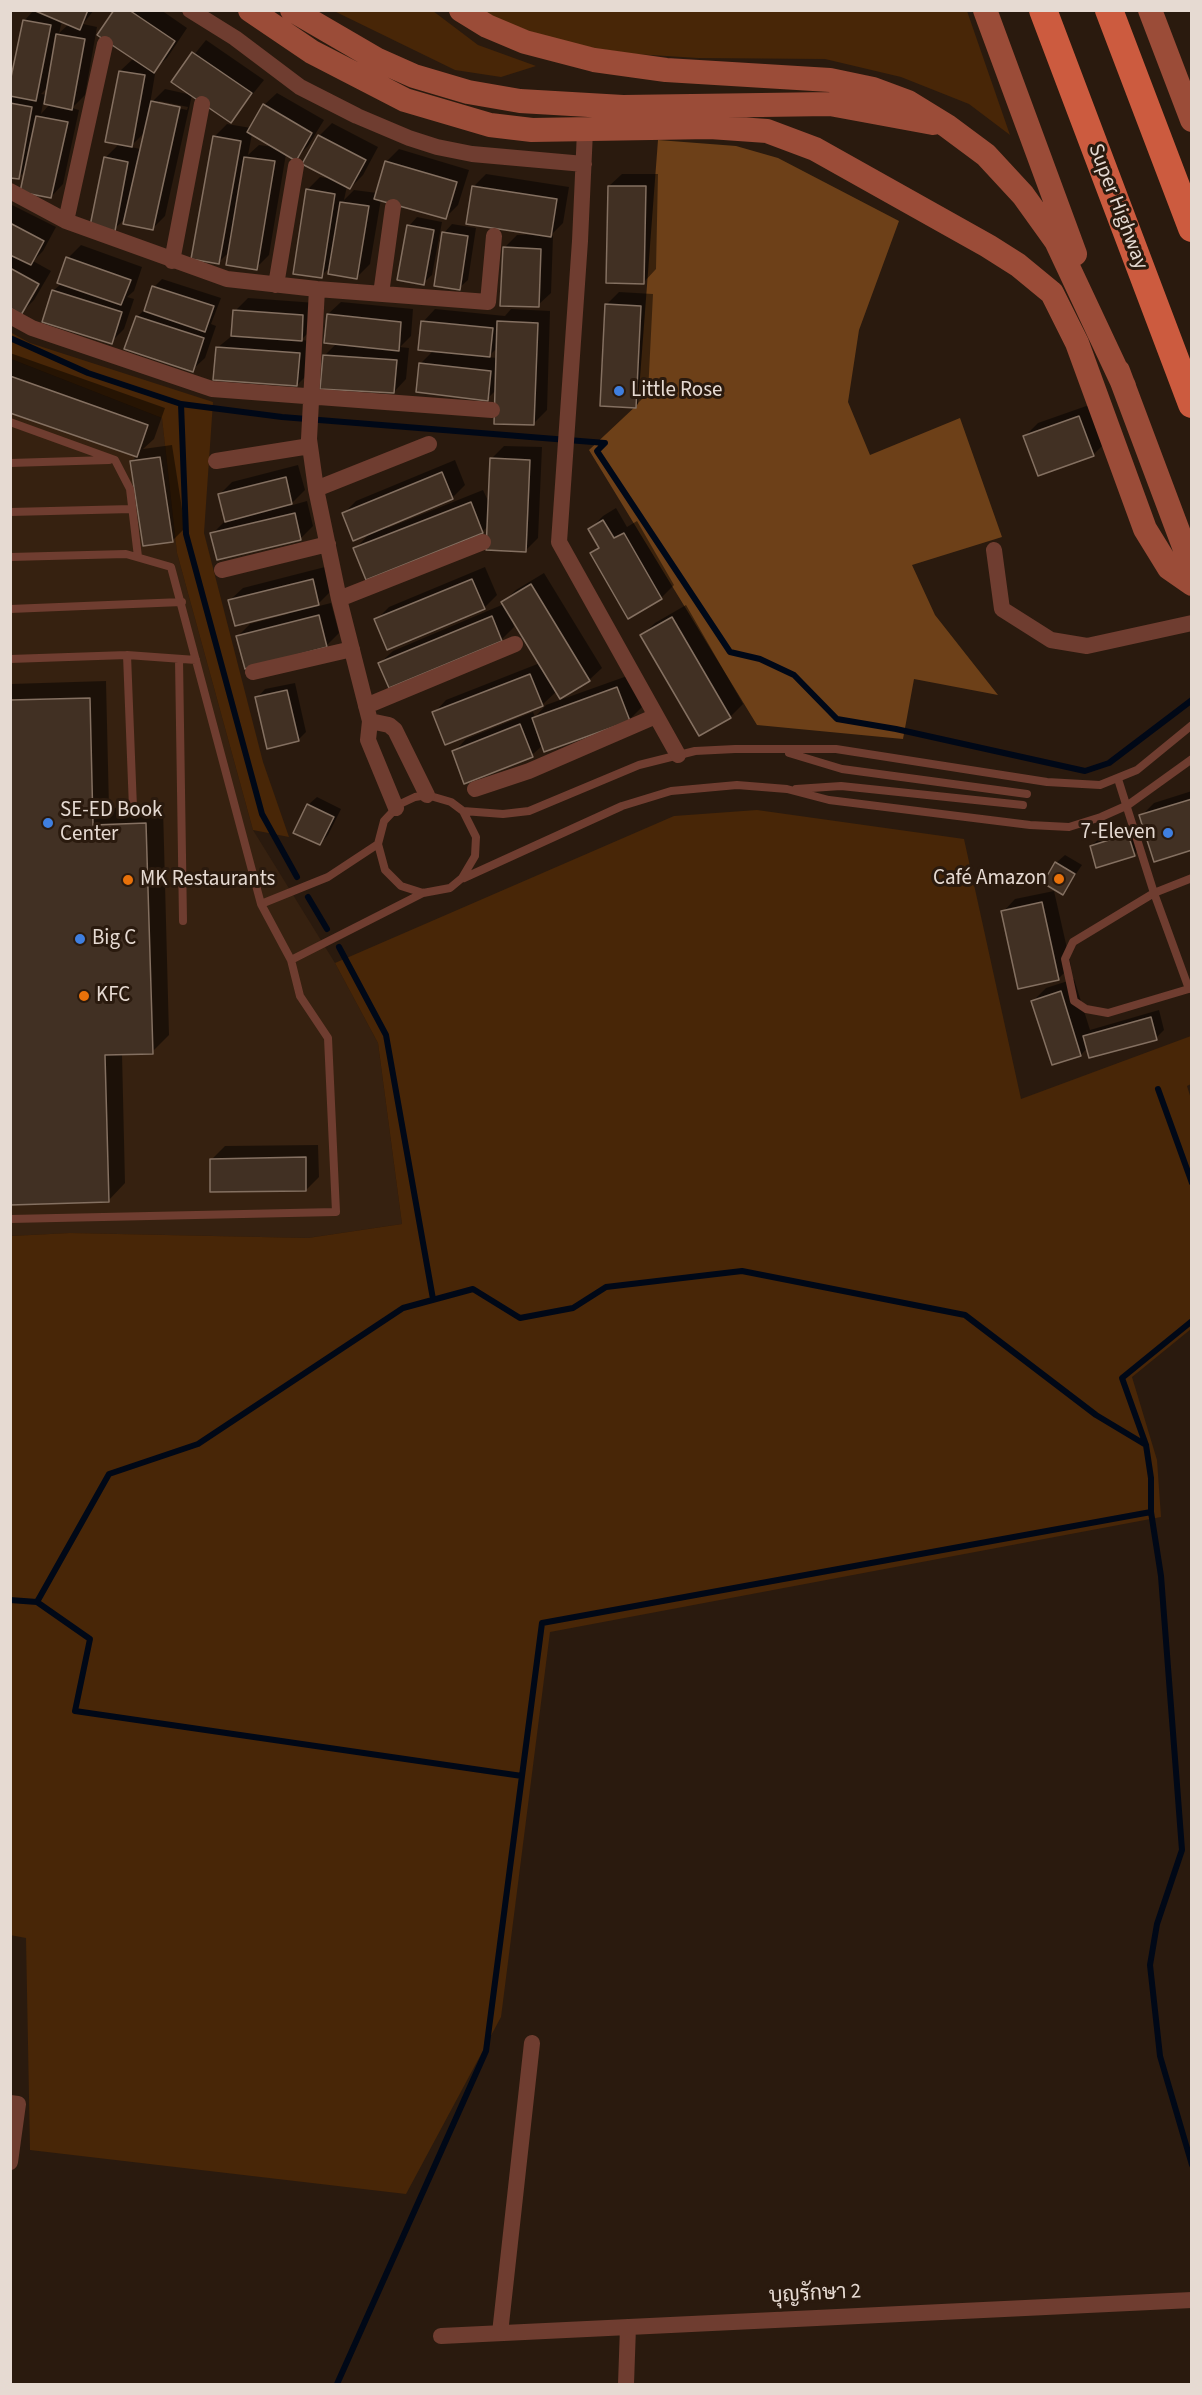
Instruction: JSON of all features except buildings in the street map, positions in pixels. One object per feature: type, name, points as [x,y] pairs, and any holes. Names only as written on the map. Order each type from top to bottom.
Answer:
[{"type":"highway","name":"Super Highway","points":[[1043,10],[1191,404]]},
{"type":"highway","points":[[1109,10],[1191,228]]},
{"type":"main road","points":[[250,10],[312,52],[405,100],[490,125],[532,130],[585,131],[721,127],[767,131],[814,149],[1018,265],[1052,293],[1077,343],[1145,529],[1168,568],[1191,584]]},
{"type":"main road","points":[[292,10],[378,60],[414,76],[468,92],[520,101],[623,107],[830,104],[947,126]]},
{"type":"main road","points":[[461,10],[487,26],[525,42],[594,60],[666,70],[830,80],[873,89],[908,102],[947,126],[986,155],[1023,195],[1056,241],[1124,386]]},
{"type":"main road","points":[[985,10],[1191,568]]},
{"type":"main road","points":[[1150,10],[1191,120]]},
{"type":"street","points":[[190,10],[235,38],[300,87],[357,116],[409,138],[437,147],[472,154],[584,164]]},
{"type":"street","points":[[66,221],[105,45]]},
{"type":"street","points":[[172,261],[202,104]]},
{"type":"street","points":[[585,131],[558,532],[562,550],[678,755]]},
{"type":"street","points":[[276,285],[296,166]]},
{"type":"street","points":[[10,191],[66,221],[227,279],[317,289],[488,302],[494,236]]},
{"type":"street","points":[[381,294],[393,207]]},
{"type":"street","points":[[317,289],[309,442],[316,489],[339,599],[368,714],[368,740],[396,808]]},
{"type":"street","points":[[10,316],[32,327],[203,387],[311,404],[492,410]]},
{"type":"street","points":[[216,461],[309,442]]},
{"type":"street","points":[[316,489],[429,444]]},
{"type":"street","points":[[339,599],[483,542]]},
{"type":"street","points":[[222,570],[328,544]]},
{"type":"street","points":[[994,550],[1002,609],[1051,640],[1086,646],[1191,623]]},
{"type":"street","points":[[368,714],[515,644]]},
{"type":"street","points":[[253,672],[352,649]]},
{"type":"street","points":[[368,714],[395,729],[427,795]]},
{"type":"street","points":[[475,789],[529,771],[656,716]]},
{"type":"street","points":[[500,2333],[532,2043]]},
{"type":"street","points":[[10,2103],[18,2104],[10,2162]]},
{"type":"street","name":"บุญรักษา 2","points":[[441,2336],[1191,2300]]},
{"type":"street","points":[[626,2385],[628,2327]]},
{"type":"lane","points":[[10,422],[115,460],[130,489],[138,557]]},
{"type":"lane","points":[[10,463],[115,460]]},
{"type":"lane","points":[[10,512],[132,509]]},
{"type":"lane","points":[[10,557],[126,554],[171,567],[261,903],[291,960],[300,996],[328,1038],[336,1212],[10,1219]]},
{"type":"lane","points":[[10,609],[182,602]]},
{"type":"lane","points":[[10,659],[127,656],[195,660]]},
{"type":"lane","points":[[127,656],[133,808]]},
{"type":"lane","points":[[179,659],[183,921]]},
{"type":"lane","points":[[464,811],[503,814],[529,811],[639,765],[678,755],[715,750],[836,749],[1079,786],[1100,785],[1137,770],[1191,725]]},
{"type":"lane","points":[[780,750],[842,769],[1027,794]]},
{"type":"lane","points":[[787,789],[829,800],[1030,825],[1069,827],[1101,817],[1128,805],[1191,759]]},
{"type":"lane","points":[[1118,779],[1154,893],[1190,988],[1108,1013],[1086,1009],[1074,1001],[1065,958],[1073,942],[1154,893],[1191,878]]},
{"type":"lane","points":[[291,960],[423,893],[450,888],[462,878],[622,806],[671,791],[737,785],[787,789],[841,786],[1023,805]]},
{"type":"lane","points":[[423,893],[401,886],[385,870],[378,844],[384,821],[396,808],[415,797],[427,795],[452,802],[464,811],[476,837],[475,856],[462,878]]},
{"type":"lane","points":[[261,903],[328,877],[378,844]]},
{"type":"shaded area","points":[[334,11],[433,11],[478,45],[536,66],[501,77],[455,70]]},
{"type":"shaded area","points":[[483,11],[967,11],[1010,135],[969,104],[901,77],[825,59],[698,58],[634,54],[566,44],[504,22]]},
{"type":"shaded area","points":[[658,140],[736,146],[778,158],[899,221],[859,330],[848,402],[870,455],[960,418],[1002,537],[912,565],[935,615],[998,695],[914,679],[903,739],[757,725],[589,450],[638,404]]},
{"type":"shaded area","points":[[10,332],[30,343],[213,402],[204,533],[263,762],[289,837],[253,830],[177,553],[162,418],[11,359]]},
{"type":"shaded area","points":[[11,359],[162,418],[177,553],[253,830],[335,963],[378,1043],[402,1224],[308,1238],[70,1233],[11,1236],[11,1205],[109,1202],[105,1055],[153,1053],[146,824],[93,825],[89,698],[11,700]]},
{"type":"shaded area","points":[[757,810],[964,839],[1021,1099],[1191,1036],[1191,1084],[1187,1086],[1192,1102],[1191,1329],[1132,1377],[1157,1460],[1161,1517],[550,1632],[501,2017],[406,2194],[30,2150],[26,1938],[10,1935],[11,1236],[70,1233],[308,1238],[402,1224],[378,1043],[335,963],[674,816]]},
{"type":"waterway","points":[[10,338],[88,373],[181,404],[282,417],[605,443],[597,451],[730,652],[760,659],[794,675],[837,719],[896,729],[1085,771],[1109,763],[1192,700]]},
{"type":"waterway","points":[[181,404],[186,534],[262,814],[297,877]]},
{"type":"waterway","points":[[308,897],[327,929]]},
{"type":"waterway","points":[[339,947],[386,1035],[433,1299]]},
{"type":"waterway","points":[[1158,1089],[1192,1183]]},
{"type":"waterway","points":[[10,1600],[37,1602],[109,1474],[198,1444],[403,1308],[473,1289],[520,1318],[573,1308],[606,1287],[742,1271],[965,1315],[1096,1415],[1146,1445]]},
{"type":"waterway","points":[[1192,1321],[1122,1378],[1146,1445],[1151,1478],[1151,1512],[1161,1576],[1182,1850],[1157,1924],[1150,1965],[1160,2056],[1192,2165]]},
{"type":"waterway","points":[[337,2384],[486,2051],[542,1623],[1151,1512]]},
{"type":"waterway","points":[[37,1602],[90,1639],[75,1711],[522,1776]]},
{"type":"place","name":"Little Rose","points":[[619,391]]},
{"type":"place","name":"SE-ED Book Center","points":[[48,823]]},
{"type":"place","name":"7-Eleven","points":[[1168,833]]},
{"type":"place","name":"Café Amazon","points":[[1059,879]]},
{"type":"place","name":"MK Restaurants","points":[[128,880]]},
{"type":"place","name":"Big C","points":[[80,939]]},
{"type":"place","name":"KFC","points":[[84,996]]}]
